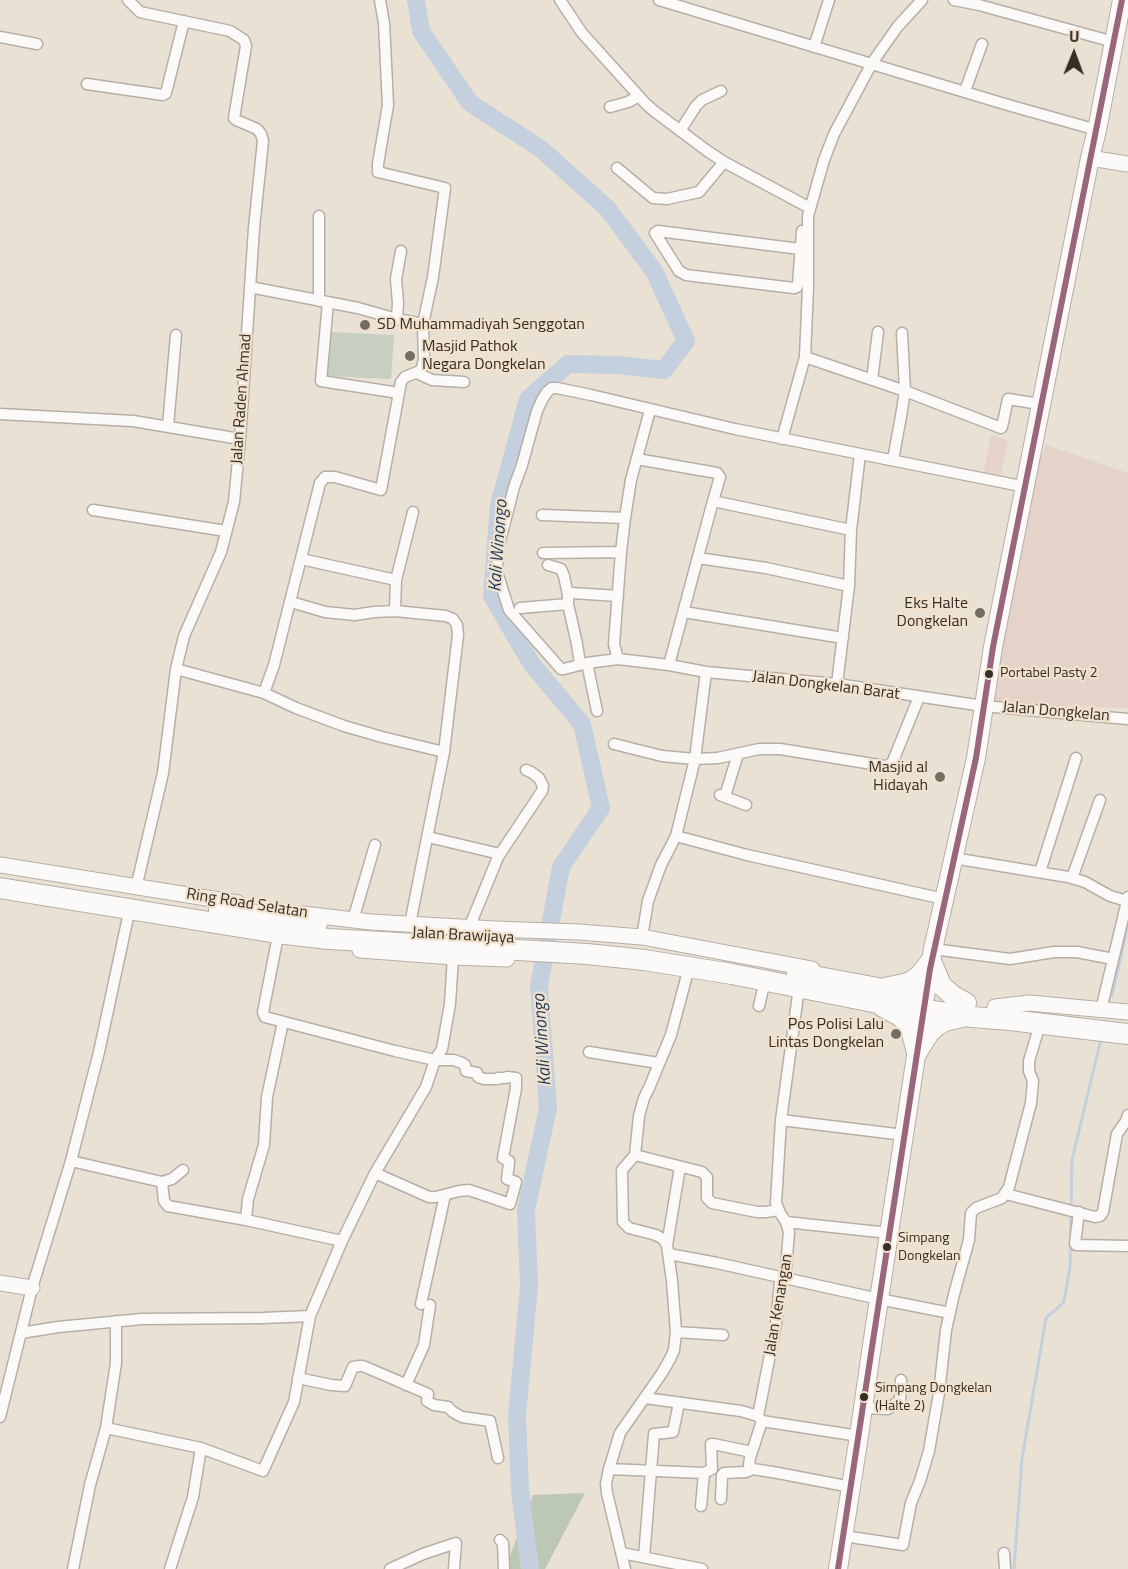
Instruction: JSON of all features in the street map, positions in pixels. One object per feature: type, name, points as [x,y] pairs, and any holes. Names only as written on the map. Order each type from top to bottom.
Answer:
[{"type":"highway","name":"Jalan Brawijaya","points":[[0,874],[364,930],[491,943],[583,948],[634,946],[671,951],[878,996],[925,997],[965,1010]]},
{"type":"highway","name":"Jalan Brawijaya","points":[[0,888],[98,908],[298,935],[381,943],[491,943]]},
{"type":"highway","name":"Jalan Brawijaya","points":[[583,948],[644,963],[842,989]]},
{"type":"highway","points":[[917,1052],[907,1023],[878,996],[920,975],[932,955]]},
{"type":"highway","points":[[932,955],[941,985],[965,1010],[1040,1024],[1128,1034]]},
{"type":"highway","points":[[917,1052],[936,1026],[965,1010],[995,1007],[1128,1021]]},
{"type":"main road","points":[[838,1569],[932,955],[976,758],[993,647],[1090,158],[1119,36],[1122,0]]},
{"type":"street","name":"Jalan Raden Ahmad","points":[[128,0],[140,12],[230,31],[243,39],[246,44],[234,118],[257,129],[263,141],[254,228],[234,502],[221,552],[184,636],[182,671],[164,773],[136,888]]},
{"type":"street","points":[[264,693],[274,665],[310,518],[322,479],[335,477],[381,490],[403,378],[417,373],[422,368],[424,360],[423,324],[433,277],[445,188],[378,172],[388,105],[384,23],[380,0]]},
{"type":"street","points":[[560,0],[582,33],[654,111],[724,162],[810,208]]},
{"type":"street","points":[[661,0],[1097,130]]},
{"type":"street","points":[[814,46],[829,0]]},
{"type":"street","points":[[782,439],[805,357],[808,287],[807,224],[828,147],[872,63],[898,26],[922,0]]},
{"type":"street","points":[[954,0],[1119,36]]},
{"type":"street","points":[[87,84],[165,94],[184,21]]},
{"type":"street","points":[[0,37],[37,44]]},
{"type":"street","points":[[965,91],[982,44]]},
{"type":"street","points":[[680,131],[702,100],[721,91]]},
{"type":"street","points":[[610,107],[639,96]]},
{"type":"street","points":[[1090,158],[1128,164]]},
{"type":"street","points":[[617,168],[653,198],[667,199],[699,192],[724,162]]},
{"type":"street","points":[[319,216],[323,301],[321,381],[399,393]]},
{"type":"street","points":[[800,249],[655,232],[684,274],[794,288],[798,286],[802,227],[807,224]]},
{"type":"street","points":[[397,319],[396,279],[401,251]]},
{"type":"street","points":[[250,287],[358,308],[423,324]]},
{"type":"street","points":[[872,380],[878,332]]},
{"type":"street","points":[[893,460],[905,391],[902,333]]},
{"type":"street","points":[[168,426],[176,335]]},
{"type":"street","points":[[805,357],[905,391],[1000,428],[1008,399],[1040,404]]},
{"type":"street","points":[[417,373],[432,380],[464,382]]},
{"type":"street","name":"Jalan Dongkelan Barat","points":[[650,410],[552,388],[547,392],[537,411],[498,549],[497,572],[509,610],[558,667],[564,669],[618,659],[706,672],[837,684],[983,706]]},
{"type":"street","points":[[618,659],[614,644],[625,518],[631,480],[650,410],[782,439],[1026,487]]},
{"type":"street","points":[[0,414],[133,421],[240,439]]},
{"type":"street","points":[[837,684],[849,586],[860,454]]},
{"type":"street","points":[[637,459],[719,473],[720,480],[712,501],[669,665]]},
{"type":"street","points":[[712,501],[852,530]]},
{"type":"street","points":[[93,510],[226,531]]},
{"type":"street","points":[[395,611],[396,580],[413,512]]},
{"type":"street","points":[[542,515],[625,518]]},
{"type":"street","points":[[543,553],[621,552]]},
{"type":"street","points":[[698,558],[766,568],[849,586]]},
{"type":"street","points":[[301,559],[396,580]]},
{"type":"street","points":[[548,565],[561,569],[564,576],[577,644],[597,711]]},
{"type":"street","points":[[520,608],[568,599],[572,593],[618,596]]},
{"type":"street","points":[[291,602],[325,612],[355,615],[395,611],[446,616],[453,619],[457,625],[458,635],[444,752],[410,924]]},
{"type":"street","points":[[684,612],[843,638]]},
{"type":"street","points":[[182,671],[264,693],[344,726],[444,752]]},
{"type":"street","points":[[642,938],[648,901],[661,865],[676,836],[695,759],[706,672]]},
{"type":"street","points":[[614,744],[662,756],[695,759],[718,758],[759,749],[780,749],[888,766],[893,761],[919,697]]},
{"type":"street","name":"Jalan Dongkelan","points":[[983,706],[1128,719]]},
{"type":"street","points":[[738,754],[722,795],[746,805]]},
{"type":"street","points":[[1040,872],[1076,758]]},
{"type":"street","points":[[469,928],[500,854],[542,791],[543,786],[539,778],[526,770]]},
{"type":"street","points":[[1072,878],[1100,800]]},
{"type":"street","points":[[676,836],[747,855],[944,899]]},
{"type":"street","points":[[428,837],[500,854]]},
{"type":"street","points":[[353,920],[375,845]]},
{"type":"street","points":[[953,858],[1072,878],[1085,882],[1110,896],[1127,899],[1101,1010]]},
{"type":"street","name":"Ring Road Selatan","points":[[0,865],[286,912],[353,920],[469,928],[491,943]]},
{"type":"street","name":"Ring Road Selatan","points":[[0,897],[98,908],[128,917],[367,951],[453,957],[491,943]]},
{"type":"street","points":[[0,1417],[32,1288],[71,1161],[99,1053],[128,917]]},
{"type":"street","points":[[583,948],[642,938],[832,973],[842,989],[807,997],[687,975],[644,963]]},
{"type":"street","points":[[277,940],[263,1013],[266,1018],[435,1060],[454,1060],[465,1065],[466,1071],[477,1073],[477,1077],[484,1079],[516,1078],[503,1158],[509,1161],[507,1179],[516,1182],[510,1204],[469,1190],[429,1197],[375,1173]]},
{"type":"street","points":[[932,955],[1010,959],[1053,952],[1077,952],[1113,959]]},
{"type":"street","points":[[106,1428],[201,1448],[263,1471],[294,1402],[310,1316],[342,1241],[375,1173],[426,1087],[435,1060],[442,1049],[447,1024],[453,957]]},
{"type":"street","points":[[668,1250],[663,1239],[629,1228],[623,1222],[622,1170],[635,1155],[639,1116],[644,1098],[671,1035],[687,975]]},
{"type":"street","points":[[759,1006],[763,989]]},
{"type":"street","points":[[798,995],[781,1120],[776,1203],[778,1210],[786,1222],[889,1233]]},
{"type":"street","points":[[995,1007],[1029,1003],[1128,1012]]},
{"type":"street","points":[[246,1220],[248,1199],[264,1144],[267,1097],[283,1022]]},
{"type":"street","points":[[844,1536],[903,1545],[911,1503],[929,1451],[939,1393],[946,1330],[969,1240],[971,1213],[976,1208],[1006,1194],[1011,1182],[1031,1102],[1033,1081],[1029,1071],[1029,1061],[1040,1024]]},
{"type":"street","points":[[589,1052],[658,1063]]},
{"type":"street","points":[[1006,1194],[1095,1217],[1100,1216],[1103,1212],[1117,1134],[1128,1115]]},
{"type":"street","points":[[781,1120],[904,1135]]},
{"type":"street","points":[[635,1155],[702,1172],[706,1177],[707,1198],[712,1203],[757,1212],[778,1210]]},
{"type":"street","points":[[71,1161],[162,1182],[172,1179],[183,1170]]},
{"type":"street","points":[[625,1569],[606,1484],[620,1433],[645,1398],[674,1350],[676,1332],[668,1250],[680,1167]]},
{"type":"street","points":[[162,1182],[164,1201],[168,1206],[342,1241]]},
{"type":"street","points":[[406,1385],[424,1345],[425,1304],[445,1196]]},
{"type":"street","points":[[1076,1212],[1075,1242],[1077,1245],[1128,1246]]},
{"type":"street","name":"Jalan Kenangan","points":[[753,1469],[750,1465],[776,1324],[780,1282],[785,1279],[789,1240],[786,1222]]},
{"type":"street","points":[[668,1250],[785,1279],[950,1313]]},
{"type":"street","points":[[0,1283],[32,1288]]},
{"type":"street","points":[[21,1333],[142,1319],[310,1316]]},
{"type":"street","points":[[73,1569],[90,1485],[106,1428],[116,1363],[116,1321]]},
{"type":"street","points":[[676,1332],[723,1335]]},
{"type":"street","points":[[298,1378],[345,1386],[351,1370],[359,1366],[428,1394],[427,1401],[434,1405],[448,1407],[462,1417],[490,1421],[498,1458]]},
{"type":"street","points":[[863,1408],[888,1408],[900,1400],[901,1380]]},
{"type":"street","points":[[645,1398],[741,1411],[760,1418],[859,1436]]},
{"type":"street","points":[[644,1557],[654,1434],[673,1432],[680,1403]]},
{"type":"street","points":[[609,1469],[704,1473],[712,1469],[711,1444],[752,1452]]},
{"type":"street","points":[[170,1569],[193,1497],[201,1448]]},
{"type":"street","points":[[721,1499],[724,1473],[746,1472],[753,1469],[851,1487]]},
{"type":"street","points":[[701,1506],[704,1473]]},
{"type":"street","points":[[500,1539],[503,1543],[504,1569]]},
{"type":"street","points":[[390,1569],[408,1565],[423,1554],[456,1543],[454,1569]]},
{"type":"street","points":[[622,1553],[702,1569]]},
{"type":"street","points":[[1004,1553],[1005,1569]]},
{"type":"shaded area","points":[[991,435],[1008,440],[1000,478],[983,475]]},
{"type":"shaded area","points":[[1046,445],[1128,473],[1128,708],[992,704],[1034,473]]},
{"type":"green space","points":[[329,332],[394,335],[391,379],[327,376]]},
{"type":"green space","points":[[585,1493],[545,1569],[505,1569],[533,1495]]},
{"type":"waterway","name":"Kali Winongo","points":[[416,0],[421,31],[470,103],[541,149],[607,208],[654,271],[686,341],[664,370],[617,365],[568,364],[528,399],[499,505],[492,596],[531,663],[582,724],[601,808],[561,867],[539,986],[548,1108],[526,1210],[529,1286],[517,1415],[520,1490],[530,1569]]},
{"type":"waterway","points":[[1112,996],[1128,925]]},
{"type":"waterway","points":[[1014,1569],[1022,1459],[1046,1318],[1064,1302],[1070,1267],[1072,1160],[1101,1039]]},
{"type":"transit line","points":[[838,1569],[930,969],[976,758],[993,647],[1122,0]]},
{"type":"place","name":"SD Muhammadiyah Senggotan","points":[[365,325]]},
{"type":"place","name":"Masjid Pathok Negara Dongkelan","points":[[410,356]]},
{"type":"place","name":"Eks Halte Dongkelan","points":[[980,613]]},
{"type":"place","name":"Portabel Pasty 2","points":[[989,674]]},
{"type":"place","name":"Masjid al Hidayah","points":[[940,777]]},
{"type":"place","name":"Pos Polisi Lalu Lintas Dongkelan","points":[[896,1034]]},
{"type":"place","name":"Simpang Dongkelan","points":[[887,1247]]},
{"type":"place","name":"Simpang Dongkelan (Halte 2)","points":[[864,1397]]}]
